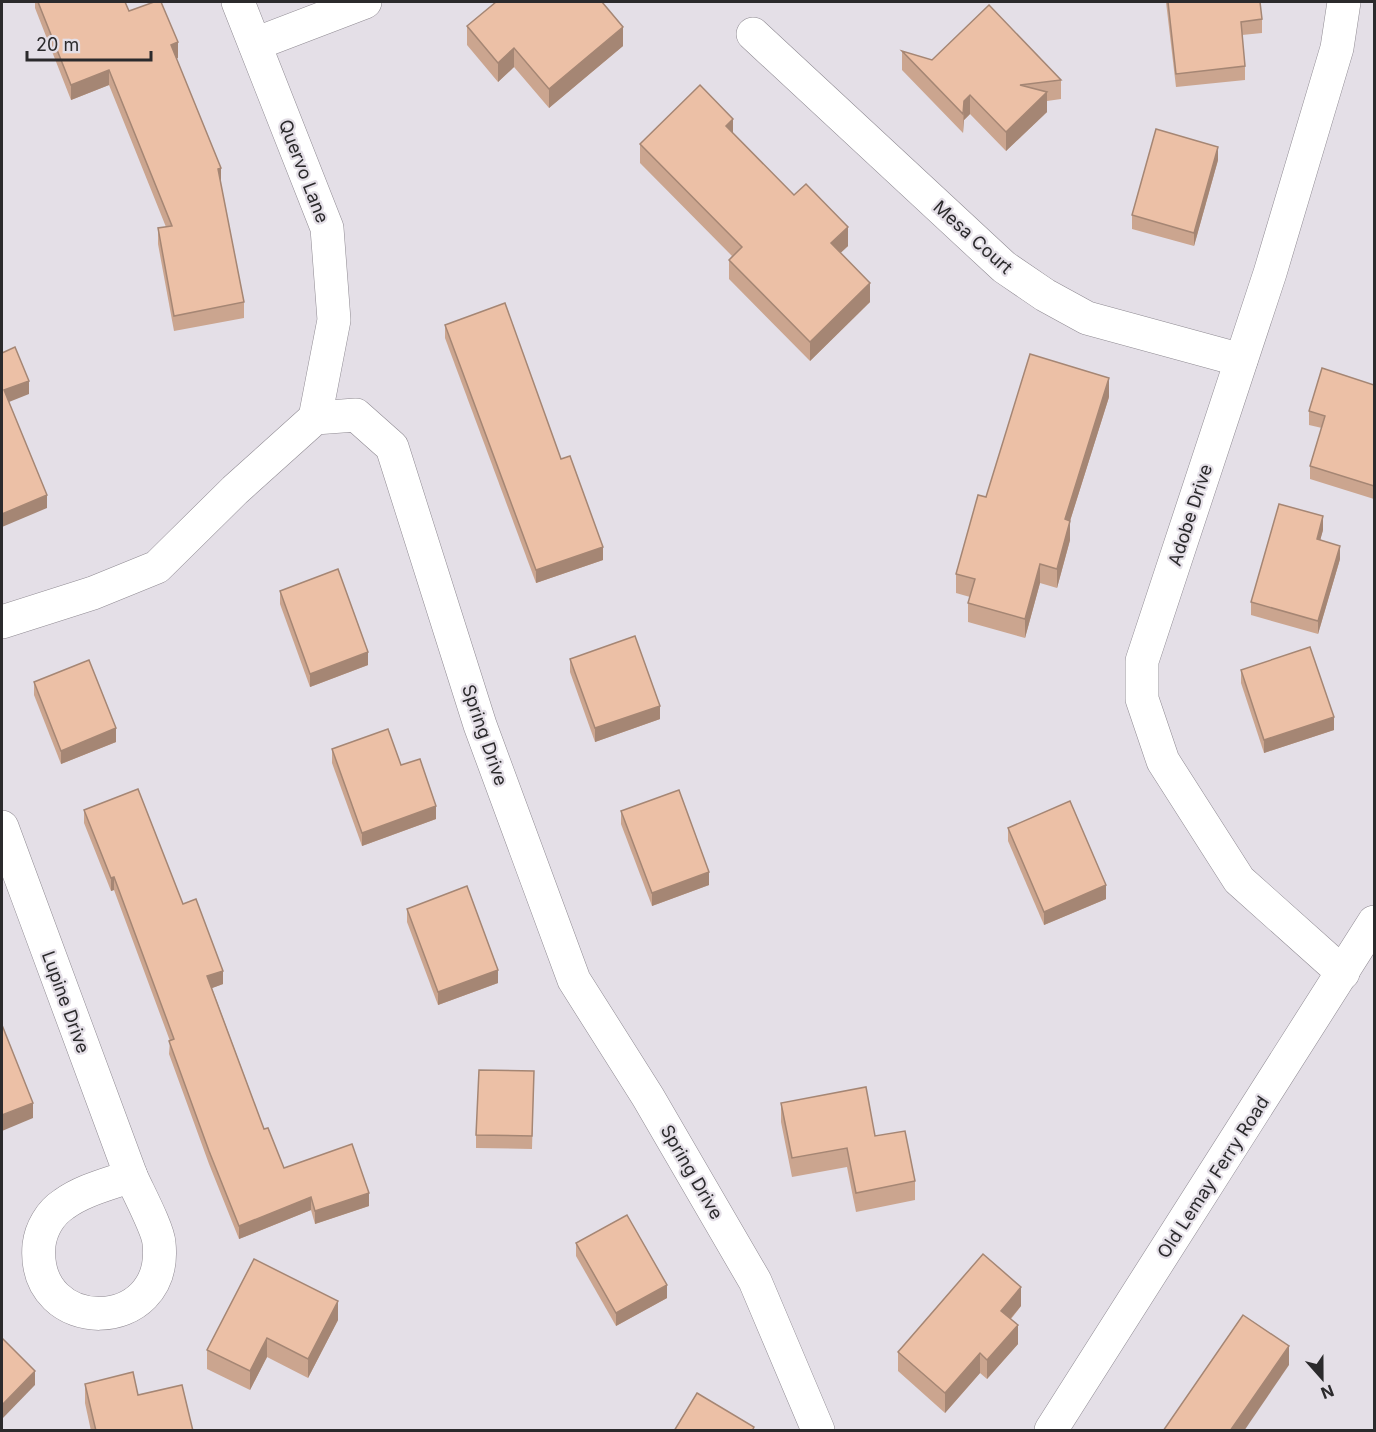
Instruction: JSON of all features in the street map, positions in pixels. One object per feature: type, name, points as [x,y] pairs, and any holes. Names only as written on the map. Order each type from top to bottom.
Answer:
[{"type":"street","name":"Quervo Lane","points":[[238,2],[327,228],[333,320],[315,418]]},
{"type":"street","points":[[255,44],[364,2]]},
{"type":"street","name":"Adobe Drive","points":[[1343,973],[1239,880],[1163,761],[1142,699],[1142,661],[1270,273],[1336,48],[1344,2]]},
{"type":"street","name":"Mesa Court","points":[[753,34],[1012,273],[1045,295],[1087,318],[1241,360]]},
{"type":"street","name":"Spring Drive","points":[[315,418],[356,415],[392,447],[480,725],[574,980],[648,1097],[755,1281],[818,1431]]},
{"type":"street","points":[[2,622],[93,593],[157,567],[235,490],[315,418]]},
{"type":"street","name":"Lupine Drive","points":[[2,827],[131,1176]]},
{"type":"street","name":"Old Lemay Ferry Road","points":[[1050,1431],[1374,922]]},
{"type":"building","points":[[38,2],[125,2],[129,11],[154,2],[161,2],[178,42],[171,45],[221,168],[218,169],[244,302],[174,316],[158,228],[172,226],[109,70],[71,85]]},
{"type":"building","points":[[496,2],[602,2],[623,27],[549,89],[514,48],[498,63],[467,26]]},
{"type":"building","points":[[1168,2],[1260,2],[1262,19],[1241,22],[1245,66],[1176,74]]},
{"type":"building","points":[[989,5],[1061,80],[1020,85],[1047,92],[1006,132],[970,95],[964,101],[963,114],[902,51],[932,60]]},
{"type":"building","points":[[700,85],[733,119],[726,126],[794,195],[806,184],[848,227],[831,243],[870,283],[810,342],[729,260],[742,247],[640,144]]},
{"type":"building","points":[[1156,129],[1218,147],[1194,233],[1132,215]]},
{"type":"building","points":[[505,303],[561,459],[570,456],[603,547],[536,570],[445,325]]},
{"type":"building","points":[[15,347],[29,381],[4,390],[47,495],[2,514],[2,353]]},
{"type":"building","points":[[1030,354],[1109,378],[1065,519],[1070,521],[1057,569],[1040,564],[1025,619],[968,603],[975,579],[956,574],[978,495],[986,497]]},
{"type":"building","points":[[1322,368],[1374,385],[1374,486],[1310,466],[1325,416],[1309,411]]},
{"type":"building","points":[[1279,504],[1323,516],[1317,539],[1340,546],[1318,621],[1251,602]]},
{"type":"building","points":[[338,569],[368,652],[310,674],[280,591]]},
{"type":"building","points":[[635,636],[660,706],[595,728],[570,659]]},
{"type":"building","points":[[1310,647],[1334,717],[1264,740],[1241,670]]},
{"type":"building","points":[[89,660],[116,728],[61,751],[34,682]]},
{"type":"building","points":[[388,729],[401,765],[420,759],[436,806],[362,833],[332,749]]},
{"type":"building","points":[[138,789],[183,904],[196,899],[223,971],[207,976],[264,1129],[268,1128],[284,1168],[352,1144],[369,1193],[315,1211],[311,1197],[239,1226],[169,1041],[174,1039],[114,877],[111,878],[84,810]]},
{"type":"building","points":[[679,790],[709,872],[652,893],[621,811]]},
{"type":"building","points":[[1070,801],[1106,885],[1044,912],[1008,828]]},
{"type":"building","points":[[467,886],[498,970],[438,992],[407,909]]},
{"type":"building","points":[[2,1025],[33,1103],[2,1115]]},
{"type":"building","points":[[479,1070],[534,1071],[532,1136],[476,1135]]},
{"type":"building","points":[[866,1087],[875,1136],[905,1131],[915,1181],[856,1193],[847,1148],[792,1158],[781,1103]]},
{"type":"building","points":[[627,1215],[667,1285],[616,1313],[576,1243]]},
{"type":"building","points":[[983,1254],[1021,1287],[1001,1311],[1018,1325],[987,1360],[980,1353],[945,1393],[898,1352]]},
{"type":"building","points":[[254,1259],[338,1301],[308,1359],[267,1338],[250,1371],[207,1350]]},
{"type":"building","points":[[1243,1315],[1289,1346],[1230,1431],[1163,1431]]},
{"type":"building","points":[[2,1338],[35,1371],[2,1405]]},
{"type":"building","points":[[133,1372],[138,1395],[182,1385],[193,1431],[96,1431],[85,1384]]},
{"type":"building","points":[[697,1393],[754,1427],[752,1431],[674,1431]]}]
